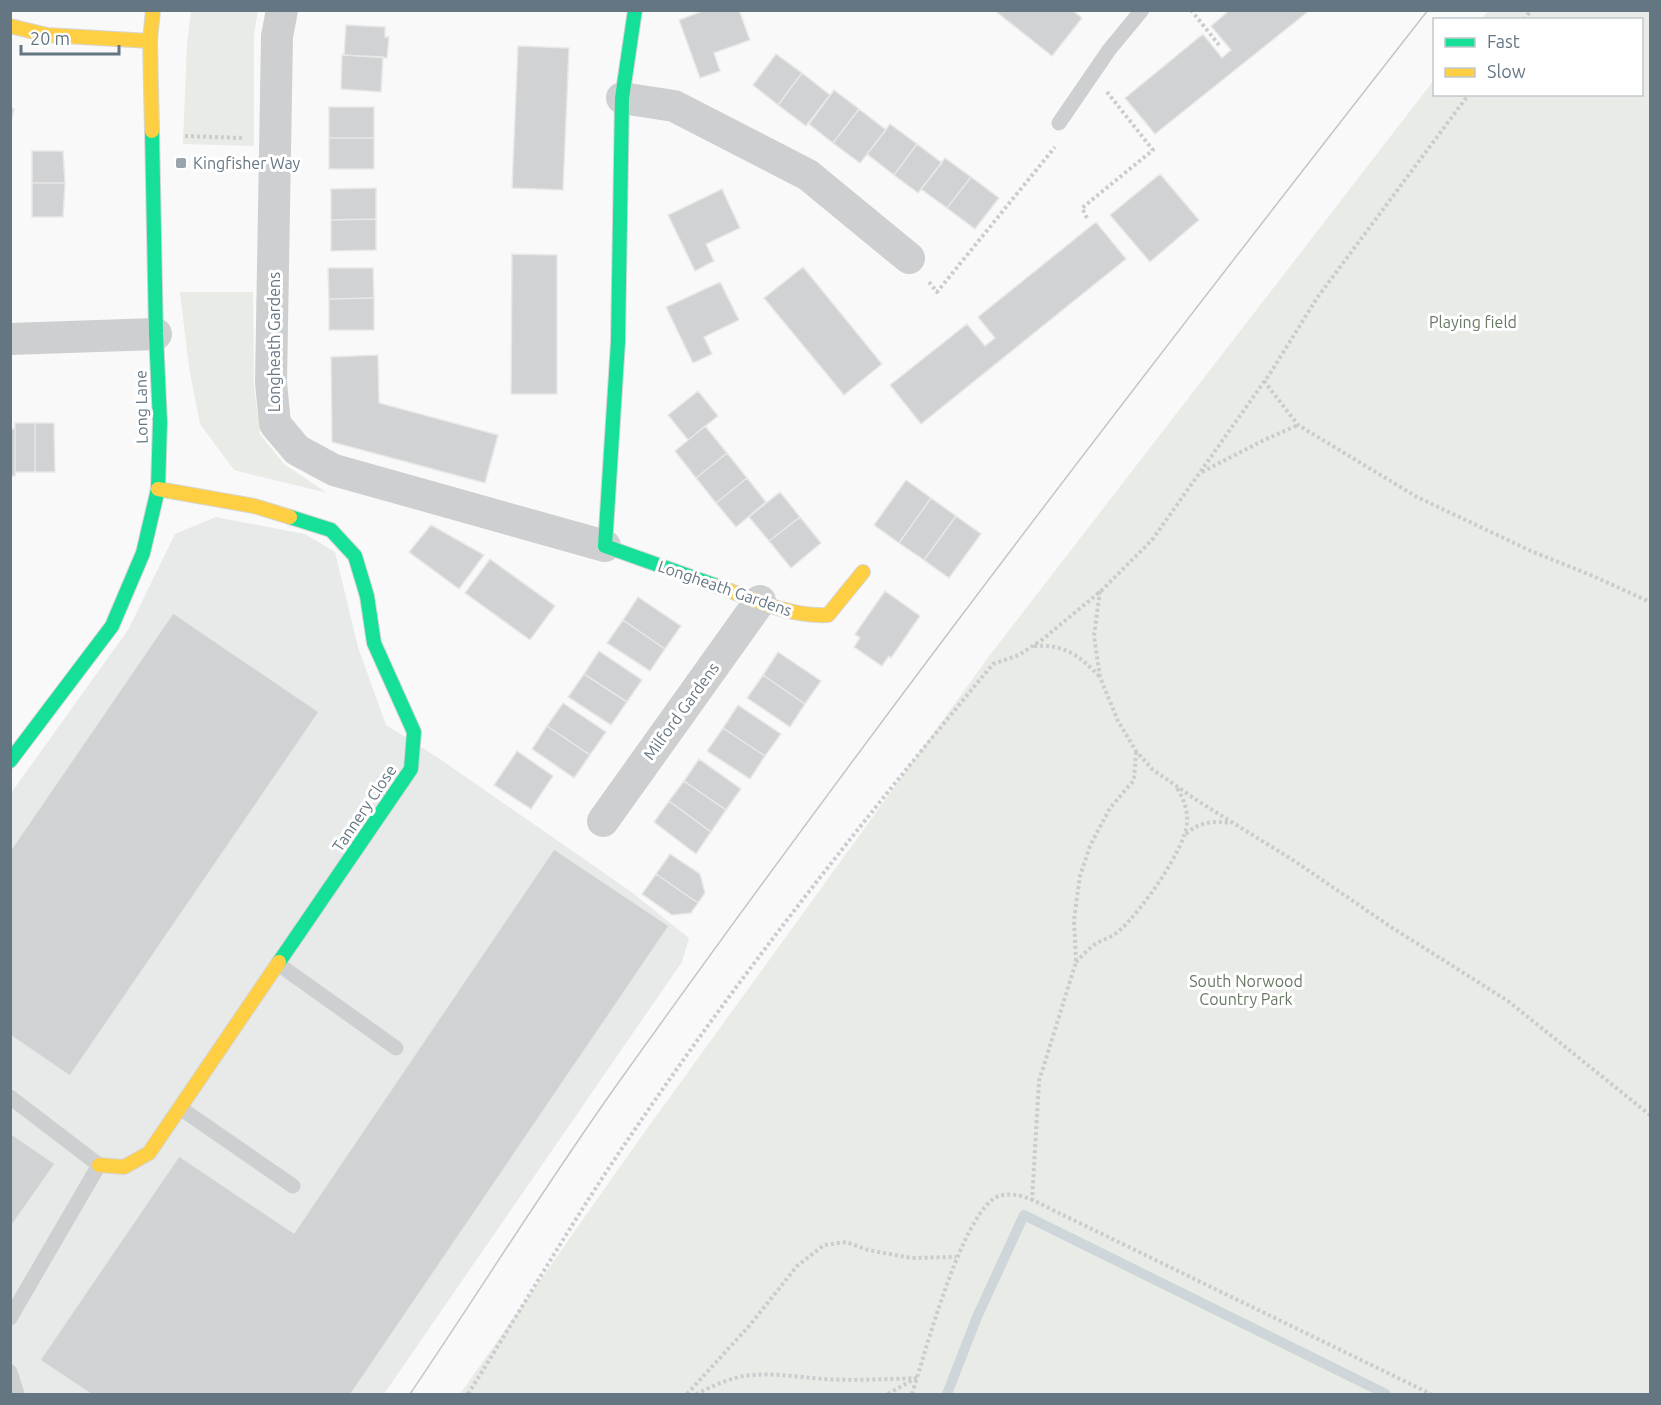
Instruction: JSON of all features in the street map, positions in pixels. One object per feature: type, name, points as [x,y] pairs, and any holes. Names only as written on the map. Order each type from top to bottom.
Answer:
[{"type":"street","name":"Long Lane","points":[[10,761],[112,626],[143,554],[158,489],[160,423],[150,41],[153,10]]},
{"type":"street","name":"Longheath Gardens","points":[[282,10],[278,36],[271,382],[274,424],[297,450],[334,470],[605,546],[792,613],[812,616],[828,615],[863,572]]},
{"type":"street","points":[[605,546],[618,342],[622,98],[635,10]]},
{"type":"street","points":[[10,26],[47,34],[150,41]]},
{"type":"street","points":[[622,98],[674,106],[808,175],[909,258]]},
{"type":"street","points":[[10,339],[156,334]]},
{"type":"street","name":"Tannery Close","points":[[99,1165],[124,1167],[149,1153],[411,769],[414,732],[374,643],[368,596],[355,555],[332,530],[254,506],[158,489]]},
{"type":"street","name":"Milford Gardens","points":[[603,821],[760,601]]},
{"type":"lane","points":[[1059,123],[1142,10]]},
{"type":"lane","points":[[278,964],[396,1048]]},
{"type":"lane","points":[[10,1097],[99,1165],[10,1318]]},
{"type":"lane","points":[[180,1108],[293,1186]]},
{"type":"lane","points":[[10,1372],[17,1395]]},
{"type":"path","points":[[1191,10],[1219,45]]},
{"type":"path","points":[[1087,218],[1082,208],[1153,150],[1093,74]]},
{"type":"path","points":[[468,1395],[626,1142],[735,988],[840,851],[993,664],[1019,655],[1032,646],[1101,591],[1152,540],[1264,381],[1317,298],[1467,96]]},
{"type":"path","points":[[909,258],[937,292],[1058,143],[1059,123]]},
{"type":"path","points":[[152,135],[277,139]]},
{"type":"path","points":[[1264,381],[1298,425],[1417,497],[1531,551],[1650,602]]},
{"type":"path","points":[[1199,474],[1298,425]]},
{"type":"path","points":[[1101,591],[1094,636],[1100,677],[1118,721],[1136,751],[1152,769],[1296,862],[1391,927],[1508,1001],[1650,1115]]},
{"type":"path","points":[[1032,646],[1056,646],[1064,649],[1100,677]]},
{"type":"path","points":[[1032,1201],[1039,1081],[1076,962],[1074,920],[1080,876],[1090,846],[1110,808],[1134,780],[1136,751]]},
{"type":"path","points":[[1175,785],[1184,799],[1187,810],[1185,835]]},
{"type":"path","points":[[1076,962],[1095,944],[1119,931],[1131,920],[1166,870],[1185,835],[1194,826],[1213,821],[1235,824]]},
{"type":"path","points":[[912,1395],[956,1257],[983,1208],[998,1196],[1015,1194],[1431,1395]]},
{"type":"path","points":[[687,1395],[750,1325],[797,1266],[824,1245],[846,1242],[868,1250],[912,1258],[956,1257]]},
{"type":"path","points":[[696,1395],[717,1384],[744,1376],[786,1375],[869,1380],[917,1378]]},
{"type":"path","points":[[888,1395],[917,1378]]},
{"type":"shaded area","points":[[216,517],[305,534],[335,552],[358,647],[386,725],[440,759],[630,891],[689,938],[682,962],[384,1394],[11,1394],[11,793],[128,630],[175,534]]},
{"type":"green space","points":[[191,11],[258,11],[254,34],[254,146],[183,144],[187,45]]},
{"type":"green space","name":"South Norwood Country Park","points":[[1488,11],[1650,11],[1650,1394],[460,1394],[641,1137],[990,655],[1433,81],[1433,96],[1643,96],[1643,18],[1482,18]]},
{"type":"green space","points":[[180,292],[253,292],[254,387],[260,434],[284,464],[327,493],[234,470],[200,424],[189,368]]},
{"type":"building","points":[[705,10],[739,10],[750,40],[714,53],[720,71],[700,78],[679,20]]},
{"type":"building","points":[[994,10],[1072,10],[1082,18],[1052,56]]},
{"type":"building","points":[[1230,10],[1310,10],[1155,134],[1125,98],[1203,34],[1222,58],[1231,50],[1211,26]]},
{"type":"building","points":[[346,25],[385,27],[385,37],[389,37],[387,58],[344,55]]},
{"type":"building","points":[[518,46],[569,48],[563,190],[512,188]]},
{"type":"building","points":[[776,54],[802,73],[778,105],[753,85]]},
{"type":"building","points":[[342,55],[383,57],[381,92],[341,89]]},
{"type":"building","points":[[802,73],[830,95],[806,126],[778,105]]},
{"type":"building","points":[[834,90],[859,109],[833,143],[809,124]]},
{"type":"building","points":[[329,107],[374,107],[374,138],[329,138]]},
{"type":"building","points":[[10,108],[14,109],[10,126]]},
{"type":"building","points":[[859,109],[886,130],[860,163],[833,143]]},
{"type":"building","points":[[890,124],[917,144],[894,175],[867,154]]},
{"type":"building","points":[[329,138],[374,138],[374,169],[329,169]]},
{"type":"building","points":[[917,144],[942,163],[918,193],[894,175]]},
{"type":"building","points":[[32,151],[63,151],[65,183],[32,183]]},
{"type":"building","points":[[945,158],[971,177],[947,208],[921,189]]},
{"type":"building","points":[[1160,174],[1199,220],[1150,262],[1110,215]]},
{"type":"building","points":[[971,177],[999,198],[975,229],[947,208]]},
{"type":"building","points":[[32,183],[65,183],[63,217],[32,217]]},
{"type":"building","points":[[376,188],[376,219],[331,220],[331,189]]},
{"type":"building","points":[[722,189],[740,228],[706,244],[714,261],[695,271],[668,215]]},
{"type":"building","points":[[376,219],[376,250],[331,251],[331,220]]},
{"type":"building","points":[[1096,222],[1126,259],[921,424],[890,385],[967,324],[985,346],[995,338],[978,317]]},
{"type":"building","points":[[512,254],[557,255],[557,394],[511,394]]},
{"type":"building","points":[[803,267],[882,364],[844,395],[764,298]]},
{"type":"building","points":[[328,268],[373,268],[374,298],[329,299]]},
{"type":"building","points":[[720,282],[739,320],[704,337],[712,354],[693,363],[666,307]]},
{"type":"building","points":[[374,298],[374,330],[329,330],[329,299]]},
{"type":"building","points":[[378,355],[379,403],[498,435],[485,483],[332,442],[331,357]]},
{"type":"building","points":[[698,391],[718,416],[688,440],[668,415]]},
{"type":"building","points":[[15,423],[35,423],[35,472],[15,472]]},
{"type":"building","points":[[35,423],[54,423],[55,472],[35,472]]},
{"type":"building","points":[[705,426],[727,453],[696,478],[675,451]]},
{"type":"building","points":[[10,429],[15,429],[15,476],[10,476]]},
{"type":"building","points":[[727,453],[747,478],[716,503],[696,478]]},
{"type":"building","points":[[747,478],[766,502],[736,527],[716,503]]},
{"type":"building","points":[[906,480],[931,498],[899,543],[874,525]]},
{"type":"building","points":[[780,492],[800,517],[769,541],[749,517]]},
{"type":"building","points":[[931,498],[956,516],[924,560],[899,543]]},
{"type":"building","points":[[956,516],[981,534],[949,578],[924,560]]},
{"type":"building","points":[[800,517],[821,543],[791,568],[769,541]]},
{"type":"building","points":[[431,525],[484,555],[459,589],[409,552]]},
{"type":"building","points":[[490,559],[555,606],[530,640],[465,593]]},
{"type":"building","points":[[885,591],[920,616],[891,658],[889,656],[882,666],[854,647],[860,638],[855,634]]},
{"type":"building","points":[[638,597],[681,626],[665,649],[623,620]]},
{"type":"building","points":[[173,613],[319,712],[70,1076],[10,1035],[10,851]]},
{"type":"building","points":[[623,620],[665,649],[650,671],[607,643]]},
{"type":"building","points":[[599,651],[642,680],[627,702],[584,674]]},
{"type":"building","points":[[778,652],[821,681],[805,704],[763,675]]},
{"type":"building","points":[[584,674],[627,702],[611,725],[568,697]]},
{"type":"building","points":[[763,675],[805,704],[790,727],[747,698]]},
{"type":"building","points":[[563,703],[606,732],[590,755],[547,726]]},
{"type":"building","points":[[738,705],[781,734],[765,756],[723,728]]},
{"type":"building","points":[[547,726],[590,755],[574,778],[532,749]]},
{"type":"building","points":[[723,728],[765,756],[750,779],[707,751]]},
{"type":"building","points":[[517,751],[553,776],[531,809],[494,785]]},
{"type":"building","points":[[699,759],[741,789],[726,810],[684,781]]},
{"type":"building","points":[[684,781],[726,810],[711,832],[669,801]]},
{"type":"building","points":[[669,801],[711,832],[696,854],[654,822]]},
{"type":"building","points":[[554,849],[669,926],[351,1394],[91,1394],[40,1360],[179,1156],[294,1233]]},
{"type":"building","points":[[670,854],[700,874],[705,893],[698,903],[656,874]]},
{"type":"building","points":[[656,874],[698,903],[691,913],[672,915],[642,894]]},
{"type":"building","points":[[10,1133],[55,1164],[10,1228]]},
{"type":"waterway","points":[[947,1394],[977,1317],[1024,1215],[1386,1394]]},
{"type":"tram line","points":[[410,1394],[616,1086],[814,813],[1118,410],[1428,10]]},
{"type":"traffic: fast","points":[[635,10],[622,98],[618,342],[605,546],[717,586]]},
{"type":"traffic: fast","points":[[10,761],[112,626],[143,553],[158,489],[160,422],[152,131]]},
{"type":"traffic: fast","points":[[279,962],[411,769],[414,732],[374,643],[367,596],[355,556],[331,530],[290,517]]},
{"type":"traffic: slow","points":[[152,131],[150,41],[153,10]]},
{"type":"traffic: slow","points":[[10,26],[47,35],[150,41]]},
{"type":"traffic: slow","points":[[158,489],[254,506],[290,517]]},
{"type":"traffic: slow","points":[[717,586],[785,610],[828,615],[863,572]]},
{"type":"traffic: slow","points":[[99,1165],[124,1167],[149,1153],[279,962]]},
{"type":"place","name":"Kingfisher Way","points":[[181,163]]},
{"type":"park label","name":"Playing field","points":[[1473,322]]}]
